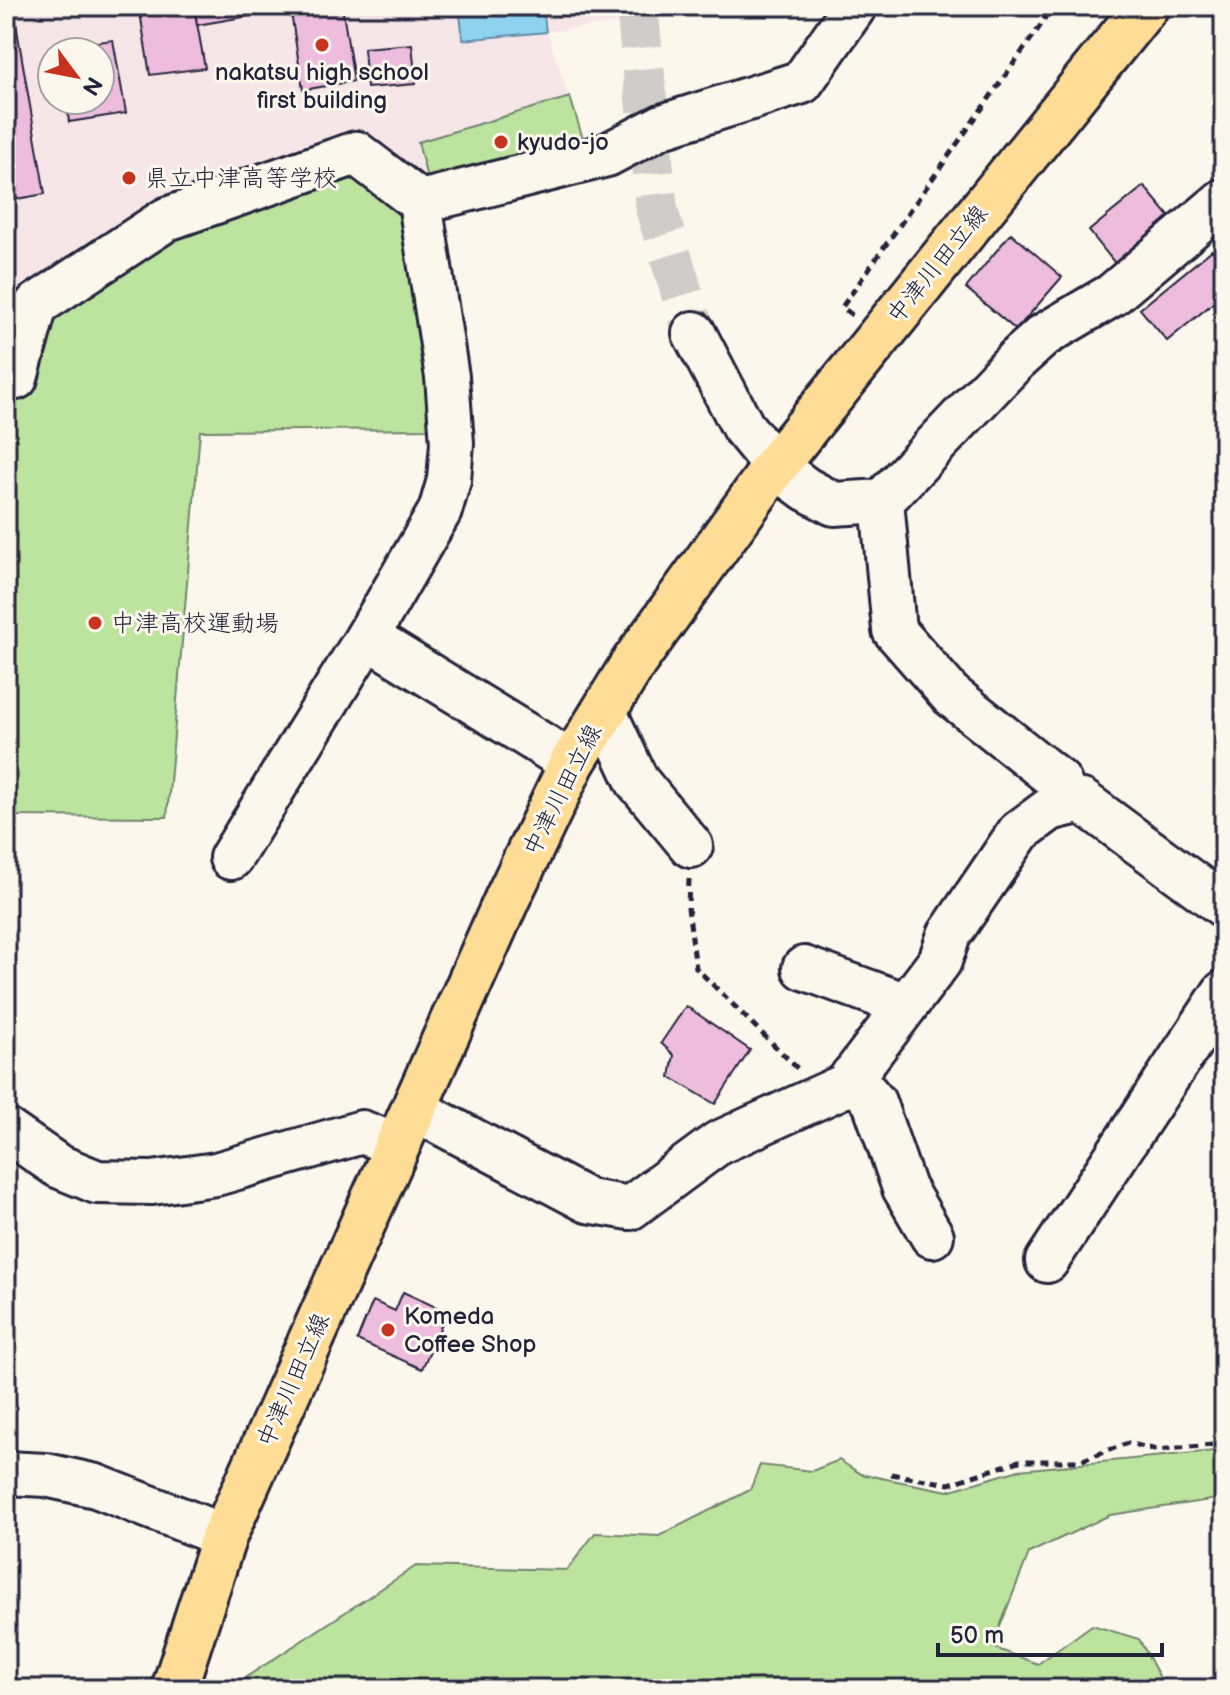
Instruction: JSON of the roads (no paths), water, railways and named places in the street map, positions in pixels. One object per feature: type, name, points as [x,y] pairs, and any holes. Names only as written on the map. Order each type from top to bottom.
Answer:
[{"type":"main road","name":"中津川田立線","points":[[174,1689],[224,1536],[507,899],[572,763],[634,662],[775,466],[1146,6]]},
{"type":"street","points":[[420,202],[607,155],[662,126],[802,82],[855,6]]},
{"type":"street","points":[[6,377],[16,378],[36,305],[167,219],[356,153],[420,202],[447,377],[452,443],[449,480],[440,511],[367,637],[231,858]]},
{"type":"street","points":[[694,333],[743,427],[775,466],[806,489],[834,504],[882,501],[1016,360],[1044,335],[1112,295],[1224,200]]},
{"type":"street","points":[[882,501],[894,630],[951,695],[1059,781],[1069,804]]},
{"type":"street","points":[[367,637],[572,763]]},
{"type":"street","points":[[604,710],[637,781],[691,846]]},
{"type":"street","points":[[6,1130],[58,1166],[97,1182],[152,1183],[216,1174],[362,1132],[406,1127],[588,1201],[630,1208],[718,1143],[838,1086],[940,961],[949,935],[1019,832],[1050,809],[1082,801],[1224,906]]},
{"type":"street","points":[[804,968],[906,1005]]},
{"type":"street","points":[[1047,1261],[1224,992]]},
{"type":"street","points":[[838,1086],[874,1102],[904,1188],[932,1236]]},
{"type":"street","points":[[6,1473],[46,1475],[96,1486],[224,1536]]},
{"type":"water","points":[[459,6],[543,6],[546,32],[463,40]]},
{"type":"tunnel","points":[[637,6],[657,211],[694,333]]},
{"type":"place","name":"nakatsu high school first building","points":[[322,45]]},
{"type":"place","name":"kyudo-jo","points":[[501,142]]},
{"type":"place","name":"県立中津高等学校","points":[[129,178]]},
{"type":"place","name":"中津高校運動場","points":[[95,623]]},
{"type":"place","name":"Komeda Coffee Shop","points":[[388,1330]]}]
